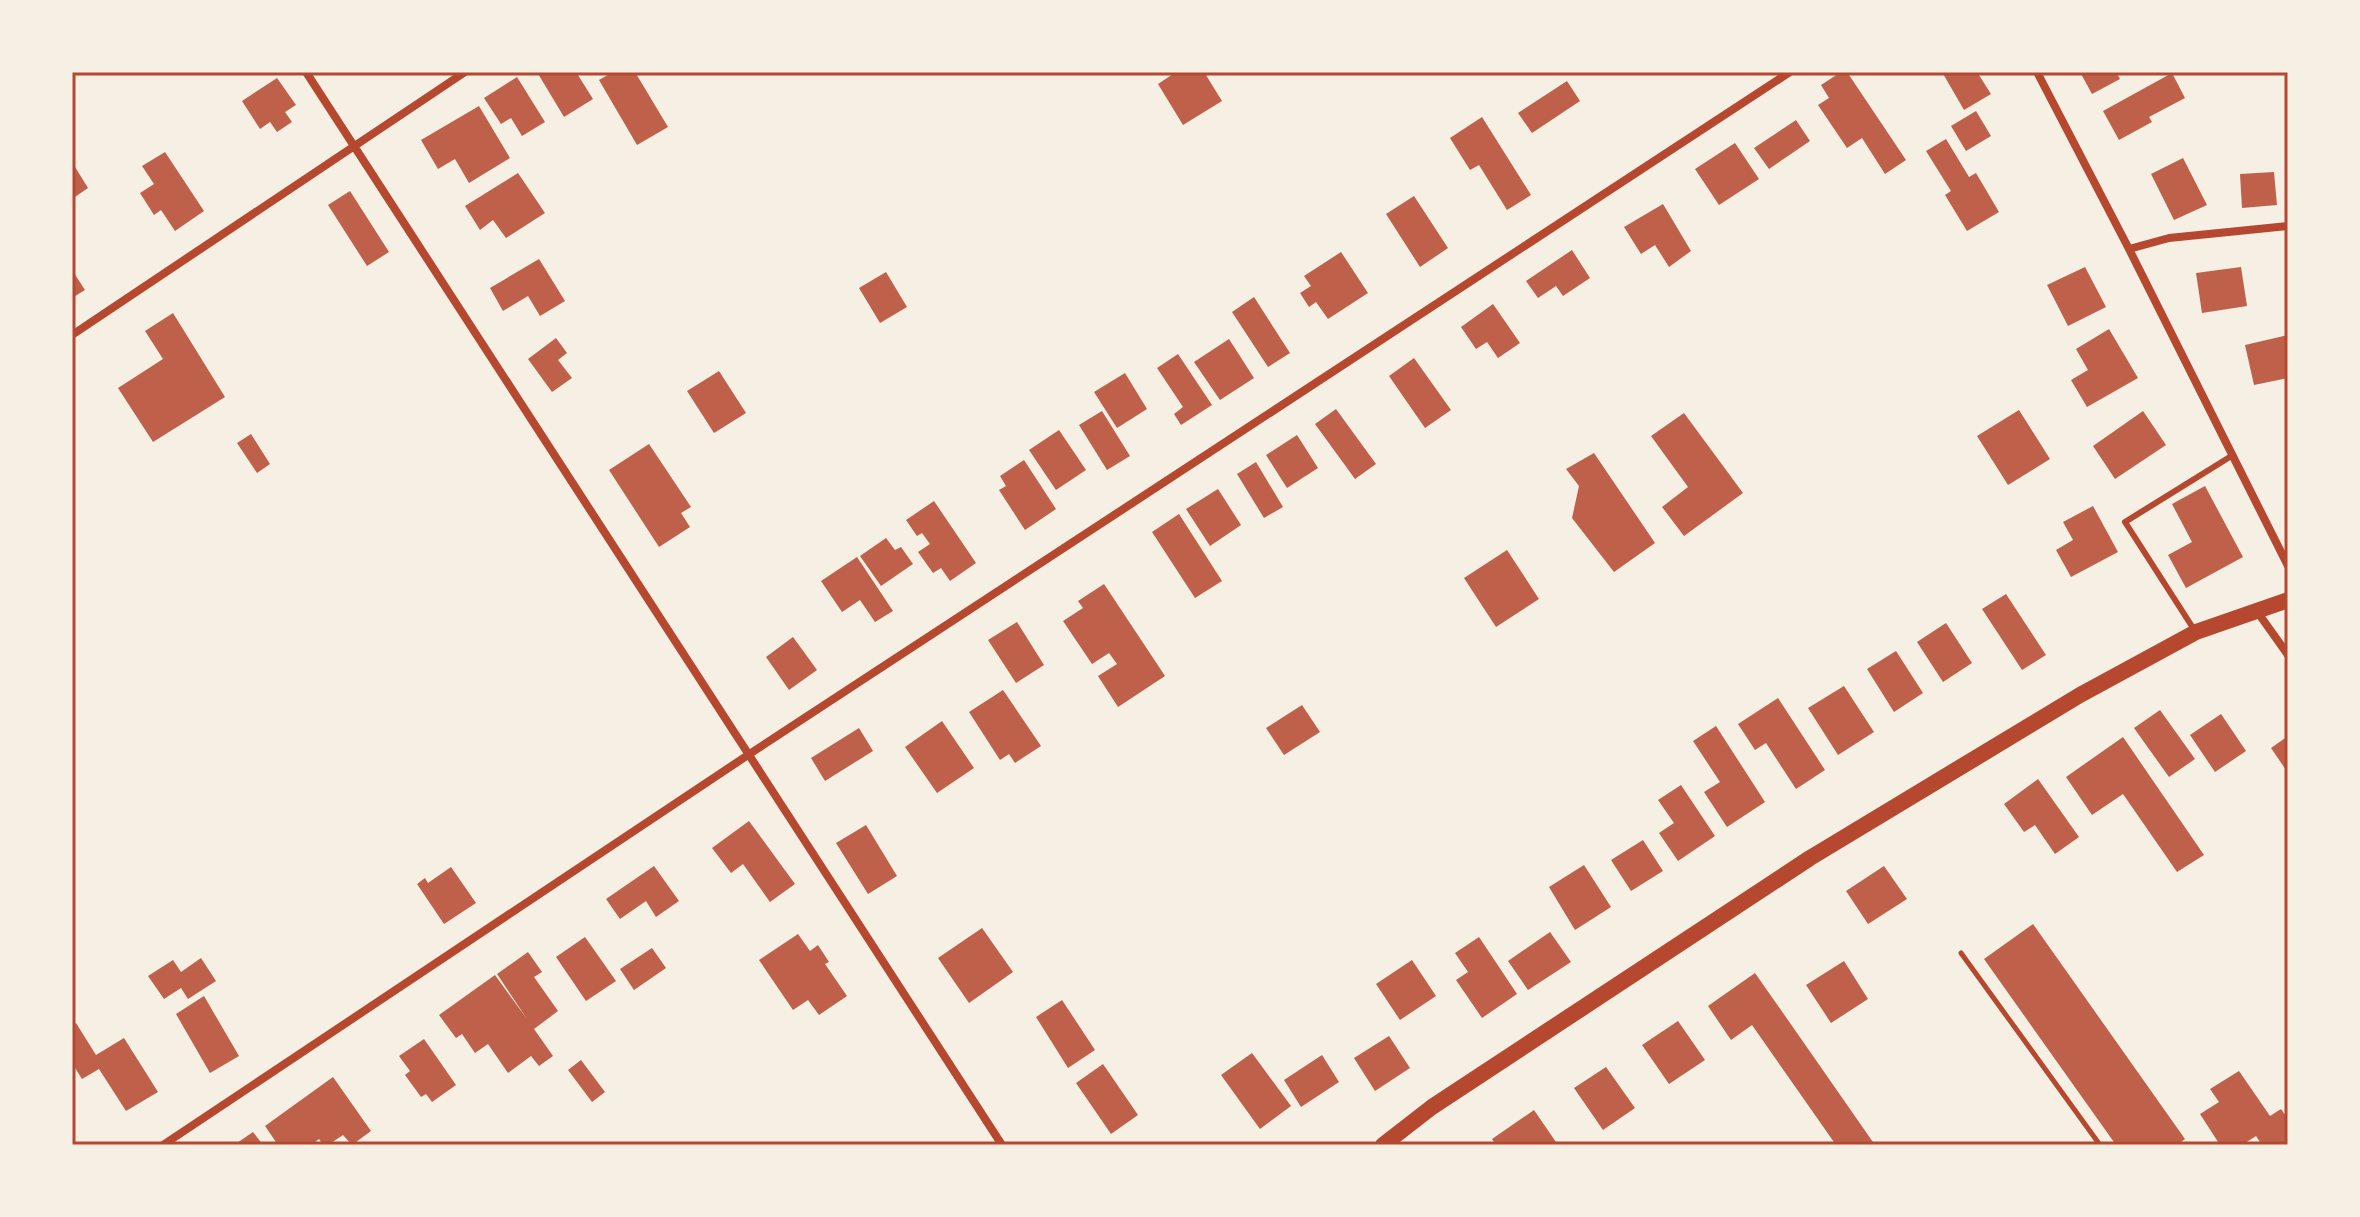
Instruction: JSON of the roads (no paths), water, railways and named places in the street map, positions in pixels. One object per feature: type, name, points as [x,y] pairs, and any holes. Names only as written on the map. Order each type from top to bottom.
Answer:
[{"type":"main road","points":[[1383,1145],[1432,1107],[1810,858],[2080,695],[2196,632],[2288,600]]},
{"type":"street","points":[[306,72],[1002,1145]]},
{"type":"street","points":[[72,335],[465,72]]},
{"type":"street","points":[[163,1145],[748,755],[1790,72]]},
{"type":"street","points":[[2037,72],[2288,566]]},
{"type":"street","points":[[2129,249],[2169,238],[2288,226]]},
{"type":"street","points":[[2256,610],[2288,655]]},
{"type":"lane","points":[[2196,632],[2125,522],[2233,455]]}]
